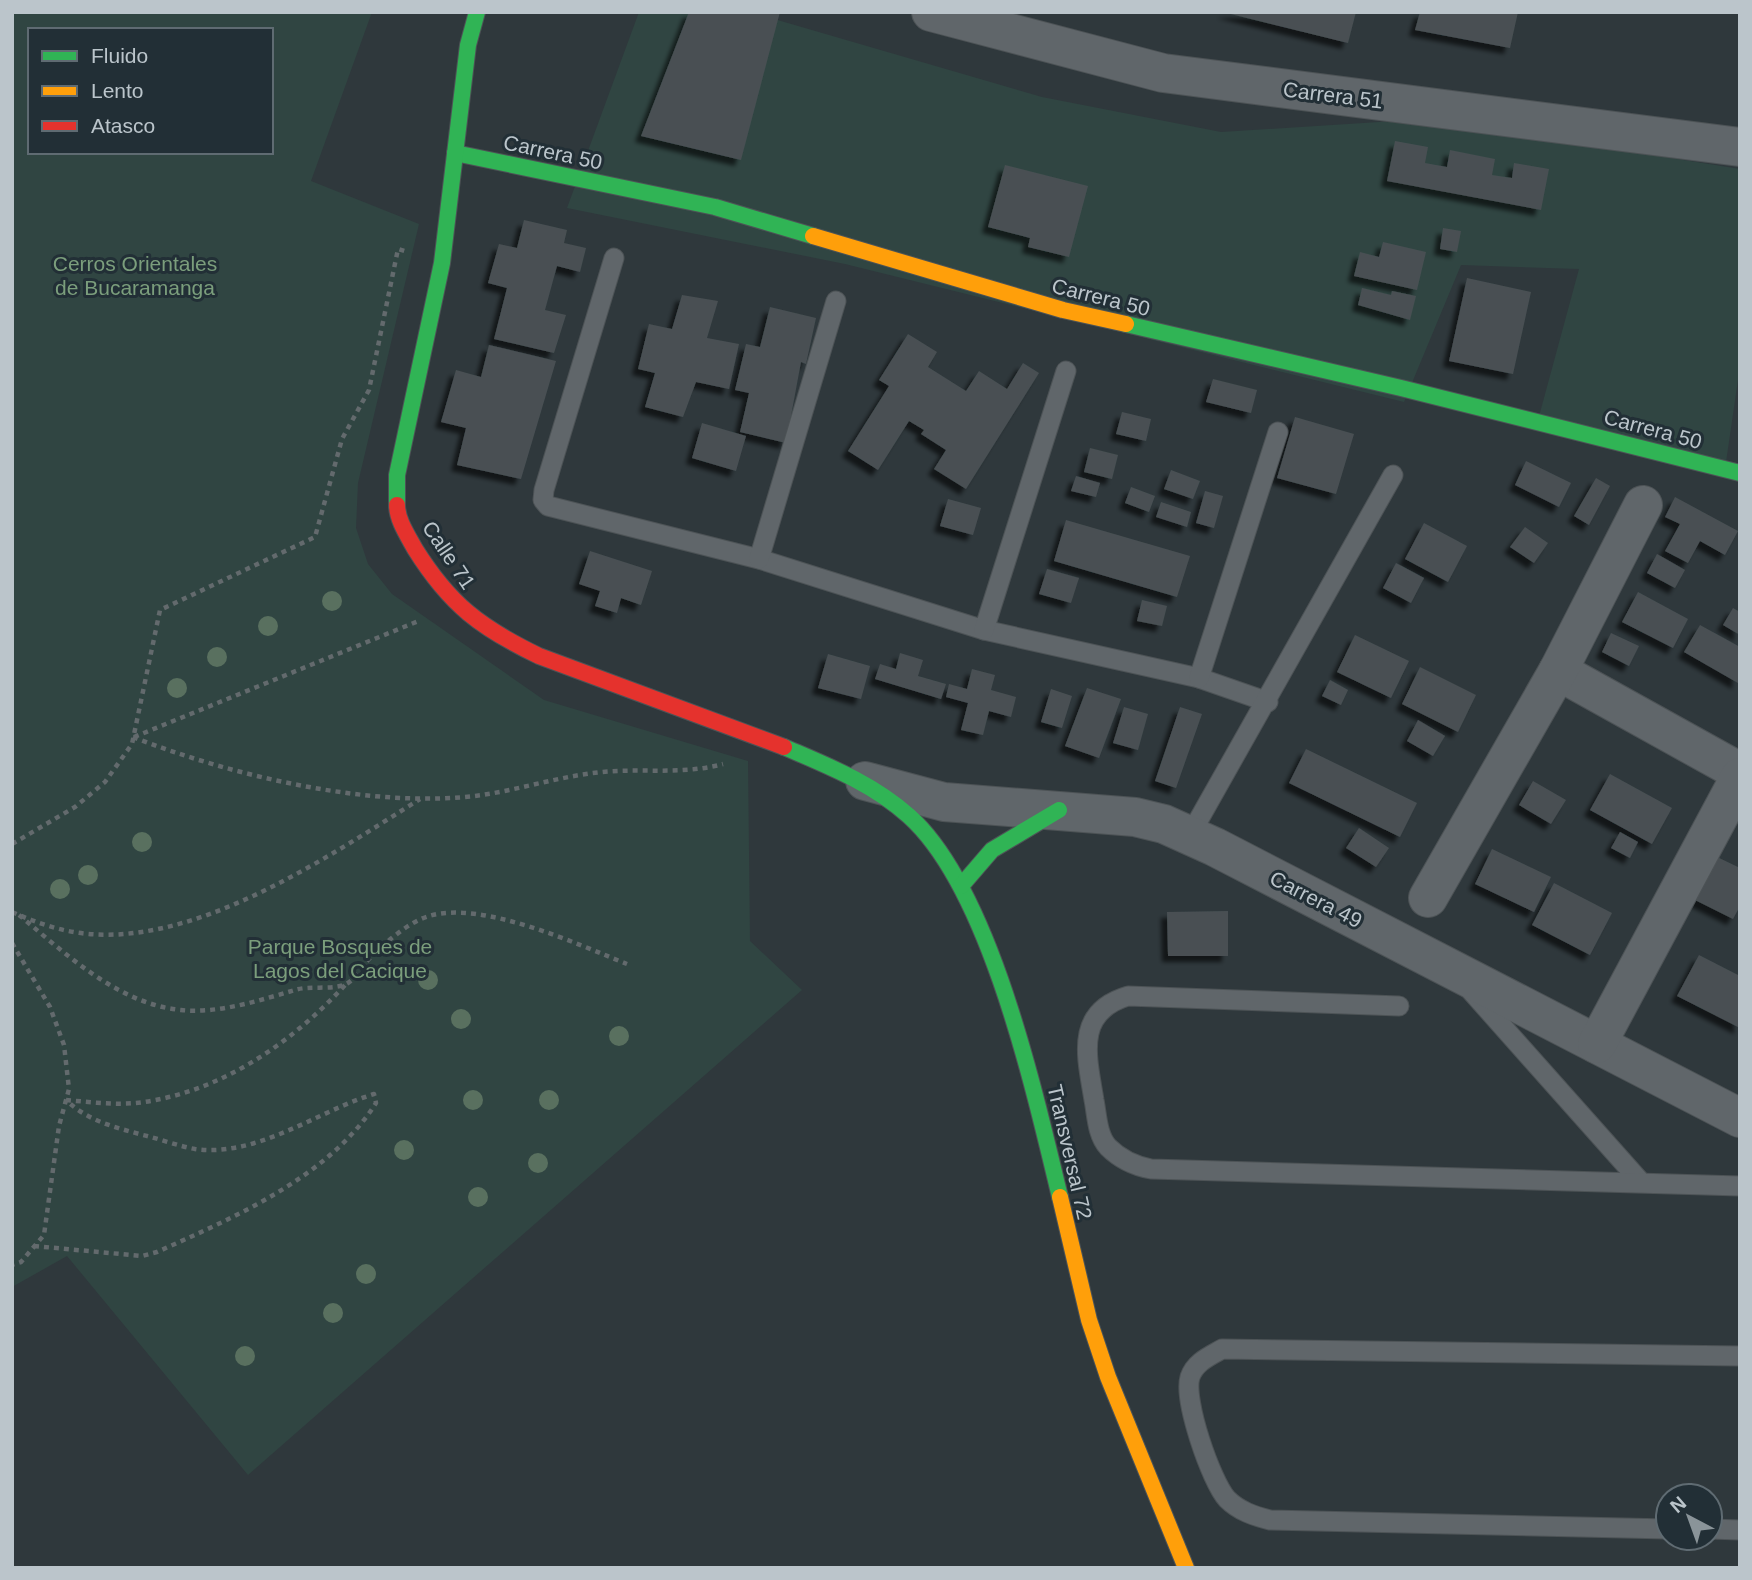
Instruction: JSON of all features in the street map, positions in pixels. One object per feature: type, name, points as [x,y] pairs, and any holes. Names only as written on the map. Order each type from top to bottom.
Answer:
[{"type":"street","name":"Calle 71","points":[[477,12],[468,45],[442,263],[397,475],[397,511],[408,537],[429,571],[456,605],[506,640],[539,656],[743,730],[861,780]]},
{"type":"street","name":"Carrera 51","points":[[931,12],[1163,73],[1740,147]]},
{"type":"street","name":"Carrera 50","points":[[455,153],[715,206],[1063,310],[1414,391],[1740,473]]},
{"type":"street","points":[[1428,898],[1558,671],[1643,505]]},
{"type":"street","points":[[1558,671],[1740,775],[1597,1044]]},
{"type":"street","name":"Carrera 49","points":[[861,780],[944,802],[1135,817],[1164,824],[1740,1118]]},
{"type":"street","name":"Transversal 72","points":[[861,780],[908,815],[933,841],[961,886],[992,960],[1024,1052],[1075,1266],[1108,1377],[1186,1568]]},
{"type":"street","points":[[961,886],[978,861],[997,843],[1059,810]]},
{"type":"lane","points":[[614,258],[544,490],[544,500],[548,506],[759,559],[984,630],[1199,678],[1268,702]]},
{"type":"lane","points":[[759,559],[836,301]]},
{"type":"lane","points":[[984,630],[1066,371]]},
{"type":"lane","points":[[1199,678],[1278,432]]},
{"type":"lane","points":[[1190,835],[1268,702],[1393,475]]},
{"type":"lane","points":[[1453,970],[1640,1181]]},
{"type":"lane","points":[[1399,1006],[1128,996],[1110,1001],[1088,1031],[1085,1047],[1099,1129],[1106,1145],[1137,1166],[1151,1170],[1401,1178],[1640,1181],[1740,1186]]},
{"type":"lane","points":[[1654,1529],[1270,1520],[1248,1515],[1227,1499],[1214,1479],[1189,1398],[1191,1376],[1202,1361],[1222,1349],[1740,1356]]},
{"type":"path","points":[[12,844],[75,807],[105,782],[132,744],[160,610],[315,537],[342,439],[369,390],[398,249],[442,263]]},
{"type":"path","points":[[133,737],[456,605]]},
{"type":"path","points":[[133,737],[182,757],[291,783],[421,798],[482,795],[604,772],[695,771],[730,762],[743,730]]},
{"type":"path","points":[[12,912],[70,931],[122,934],[203,918],[251,897],[358,838],[421,798]]},
{"type":"path","points":[[19,915],[95,975],[138,1000],[182,1010],[257,1001],[303,987],[347,984]]},
{"type":"path","points":[[66,1100],[136,1103],[217,1081],[287,1039],[317,1016],[399,933],[428,916],[496,918],[544,929],[627,964]]},
{"type":"path","points":[[12,943],[50,1007],[64,1045],[69,1089],[59,1126],[44,1235],[21,1262],[12,1265]]},
{"type":"path","points":[[34,1246],[142,1256],[157,1252],[312,1172],[341,1147],[376,1103],[374,1094],[242,1147],[196,1149],[82,1116],[66,1100]]},
{"type":"green space","name":"Parque Bosques de Lagos del Cacique","points":[[12,12],[372,12],[311,181],[419,224],[358,483],[356,528],[368,564],[392,594],[544,700],[748,761],[750,941],[802,990],[248,1475],[67,1256],[12,1287]]},
{"type":"green space","points":[[639,12],[750,12],[1042,97],[1221,132],[1426,119],[1740,169],[1740,366],[1725,469],[1538,420],[1579,269],[1461,265],[1404,402],[845,264],[567,208]]},
{"type":"building","points":[[689,12],[780,12],[741,160],[641,136]]},
{"type":"building","points":[[1223,12],[1356,12],[1348,43]]},
{"type":"building","points":[[1420,12],[1518,12],[1510,48],[1415,30]]},
{"type":"building","points":[[1395,141],[1428,147],[1425,163],[1447,167],[1450,150],[1495,159],[1492,175],[1512,178],[1514,163],[1549,169],[1541,210],[1387,181]]},
{"type":"building","points":[[1005,165],[1088,186],[1069,257],[1028,247],[1030,238],[988,227]]},
{"type":"building","points":[[524,220],[567,230],[564,243],[586,248],[580,272],[557,266],[545,310],[566,315],[554,353],[494,339],[507,288],[488,283],[499,244],[517,248]]},
{"type":"building","points":[[1443,228],[1461,231],[1457,252],[1440,249]]},
{"type":"building","points":[[1383,242],[1426,252],[1417,290],[1354,276],[1360,252],[1379,257]]},
{"type":"building","points":[[1467,278],[1531,292],[1513,374],[1449,361]]},
{"type":"building","points":[[1362,288],[1391,295],[1392,291],[1416,296],[1410,320],[1358,305]]},
{"type":"building","points":[[682,295],[718,301],[707,338],[739,344],[729,389],[696,382],[683,417],[645,407],[655,373],[638,369],[649,324],[672,329]]},
{"type":"building","points":[[770,307],[816,318],[806,364],[801,362],[786,443],[740,432],[749,393],[735,390],[746,344],[760,347]]},
{"type":"building","points":[[908,334],[937,352],[928,367],[966,391],[979,371],[1007,389],[1023,363],[1039,373],[966,489],[934,469],[946,450],[921,434],[924,430],[909,421],[878,470],[848,451],[889,386],[879,380]]},
{"type":"building","points":[[489,345],[556,361],[521,479],[457,465],[466,428],[441,422],[456,370],[481,377]]},
{"type":"building","points":[[1213,379],[1257,390],[1251,413],[1206,402]]},
{"type":"building","points":[[1122,412],[1151,419],[1146,441],[1116,434]]},
{"type":"building","points":[[1295,417],[1354,434],[1336,494],[1277,478]]},
{"type":"building","points":[[702,423],[746,436],[736,471],[692,458]]},
{"type":"building","points":[[1090,448],[1118,455],[1112,479],[1084,472]]},
{"type":"building","points":[[1526,461],[1571,483],[1559,507],[1515,485]]},
{"type":"building","points":[[1171,470],[1200,481],[1193,499],[1164,489]]},
{"type":"building","points":[[1076,476],[1100,483],[1096,497],[1071,491]]},
{"type":"building","points":[[1596,478],[1610,486],[1589,525],[1574,516]]},
{"type":"building","points":[[1131,487],[1155,496],[1149,512],[1125,503]]},
{"type":"building","points":[[1205,491],[1223,496],[1214,528],[1196,523]]},
{"type":"building","points":[[1675,497],[1738,531],[1725,555],[1700,541],[1688,563],[1665,551],[1680,524],[1665,517]]},
{"type":"building","points":[[948,499],[981,508],[973,535],[940,526]]},
{"type":"building","points":[[1161,502],[1191,512],[1187,527],[1156,517]]},
{"type":"building","points":[[1066,520],[1190,556],[1177,597],[1054,561]]},
{"type":"building","points":[[1424,523],[1467,546],[1448,582],[1405,559]]},
{"type":"building","points":[[1525,527],[1548,543],[1534,563],[1510,547]]},
{"type":"building","points":[[590,551],[652,571],[641,605],[621,598],[617,613],[595,606],[600,591],[579,584]]},
{"type":"building","points":[[1657,554],[1685,570],[1675,588],[1647,573]]},
{"type":"building","points":[[1396,563],[1424,578],[1411,603],[1383,588]]},
{"type":"building","points":[[1047,569],[1079,578],[1071,603],[1039,594]]},
{"type":"building","points":[[1638,592],[1688,619],[1673,648],[1622,622]]},
{"type":"building","points":[[1142,600],[1167,606],[1162,626],[1137,621]]},
{"type":"building","points":[[1733,608],[1740,612],[1740,635],[1723,625]]},
{"type":"building","points":[[1700,625],[1740,647],[1738,683],[1684,652]]},
{"type":"building","points":[[1611,633],[1639,646],[1629,666],[1602,652]]},
{"type":"building","points":[[1355,635],[1409,661],[1391,698],[1337,672]]},
{"type":"building","points":[[900,653],[923,660],[918,676],[946,684],[941,699],[875,679],[880,664],[896,669]]},
{"type":"building","points":[[828,654],[870,666],[861,699],[818,688]]},
{"type":"building","points":[[1420,667],[1476,695],[1458,732],[1402,704]]},
{"type":"building","points":[[972,669],[995,675],[991,690],[1016,697],[1011,717],[989,711],[983,735],[961,730],[968,703],[946,697],[949,684],[967,689]]},
{"type":"building","points":[[1330,680],[1348,690],[1341,705],[1322,696]]},
{"type":"building","points":[[1087,688],[1121,699],[1099,758],[1065,746]]},
{"type":"building","points":[[1051,689],[1072,696],[1062,728],[1041,722]]},
{"type":"building","points":[[1124,707],[1148,714],[1138,750],[1113,743]]},
{"type":"building","points":[[1180,707],[1202,714],[1176,788],[1155,781]]},
{"type":"building","points":[[1418,720],[1445,736],[1433,756],[1407,741]]},
{"type":"building","points":[[1306,749],[1417,803],[1400,837],[1289,783]]},
{"type":"building","points":[[1610,774],[1672,808],[1652,844],[1590,810]]},
{"type":"building","points":[[1533,781],[1566,800],[1551,824],[1519,805]]},
{"type":"building","points":[[1359,828],[1389,848],[1376,867],[1346,848]]},
{"type":"building","points":[[1620,832],[1638,842],[1630,858],[1611,848]]},
{"type":"building","points":[[1492,849],[1551,877],[1534,912],[1475,884]]},
{"type":"building","points":[[1713,855],[1740,868],[1740,906],[1733,919],[1691,898]]},
{"type":"building","points":[[1554,883],[1612,913],[1590,955],[1532,925]]},
{"type":"building","points":[[1228,911],[1228,956],[1168,956],[1167,912]]},
{"type":"building","points":[[1699,955],[1740,976],[1740,1028],[1677,996]]},
{"type":"traffic: fast","points":[[397,505],[397,475],[442,263],[468,45],[477,12]]},
{"type":"traffic: fast","points":[[455,153],[715,207],[813,236]]},
{"type":"traffic: fast","points":[[1126,324],[1401,388],[1740,473]]},
{"type":"traffic: fast","points":[[784,747],[849,776],[880,794],[909,816],[938,849],[963,891],[986,940],[1005,994],[1037,1103],[1060,1197]]},
{"type":"traffic: fast","points":[[961,886],[992,850],[1059,810]]},
{"type":"traffic: slow","points":[[813,236],[1063,310],[1126,324]]},
{"type":"traffic: slow","points":[[1060,1197],[1089,1320],[1108,1377],[1186,1568]]},
{"type":"traffic: jam","points":[[397,505],[406,533],[428,569],[454,600],[484,625],[539,656],[784,747]]},
{"type":"park label","name":"Cerros Orientales de Bucaramanga","points":[[135,275]]}]
